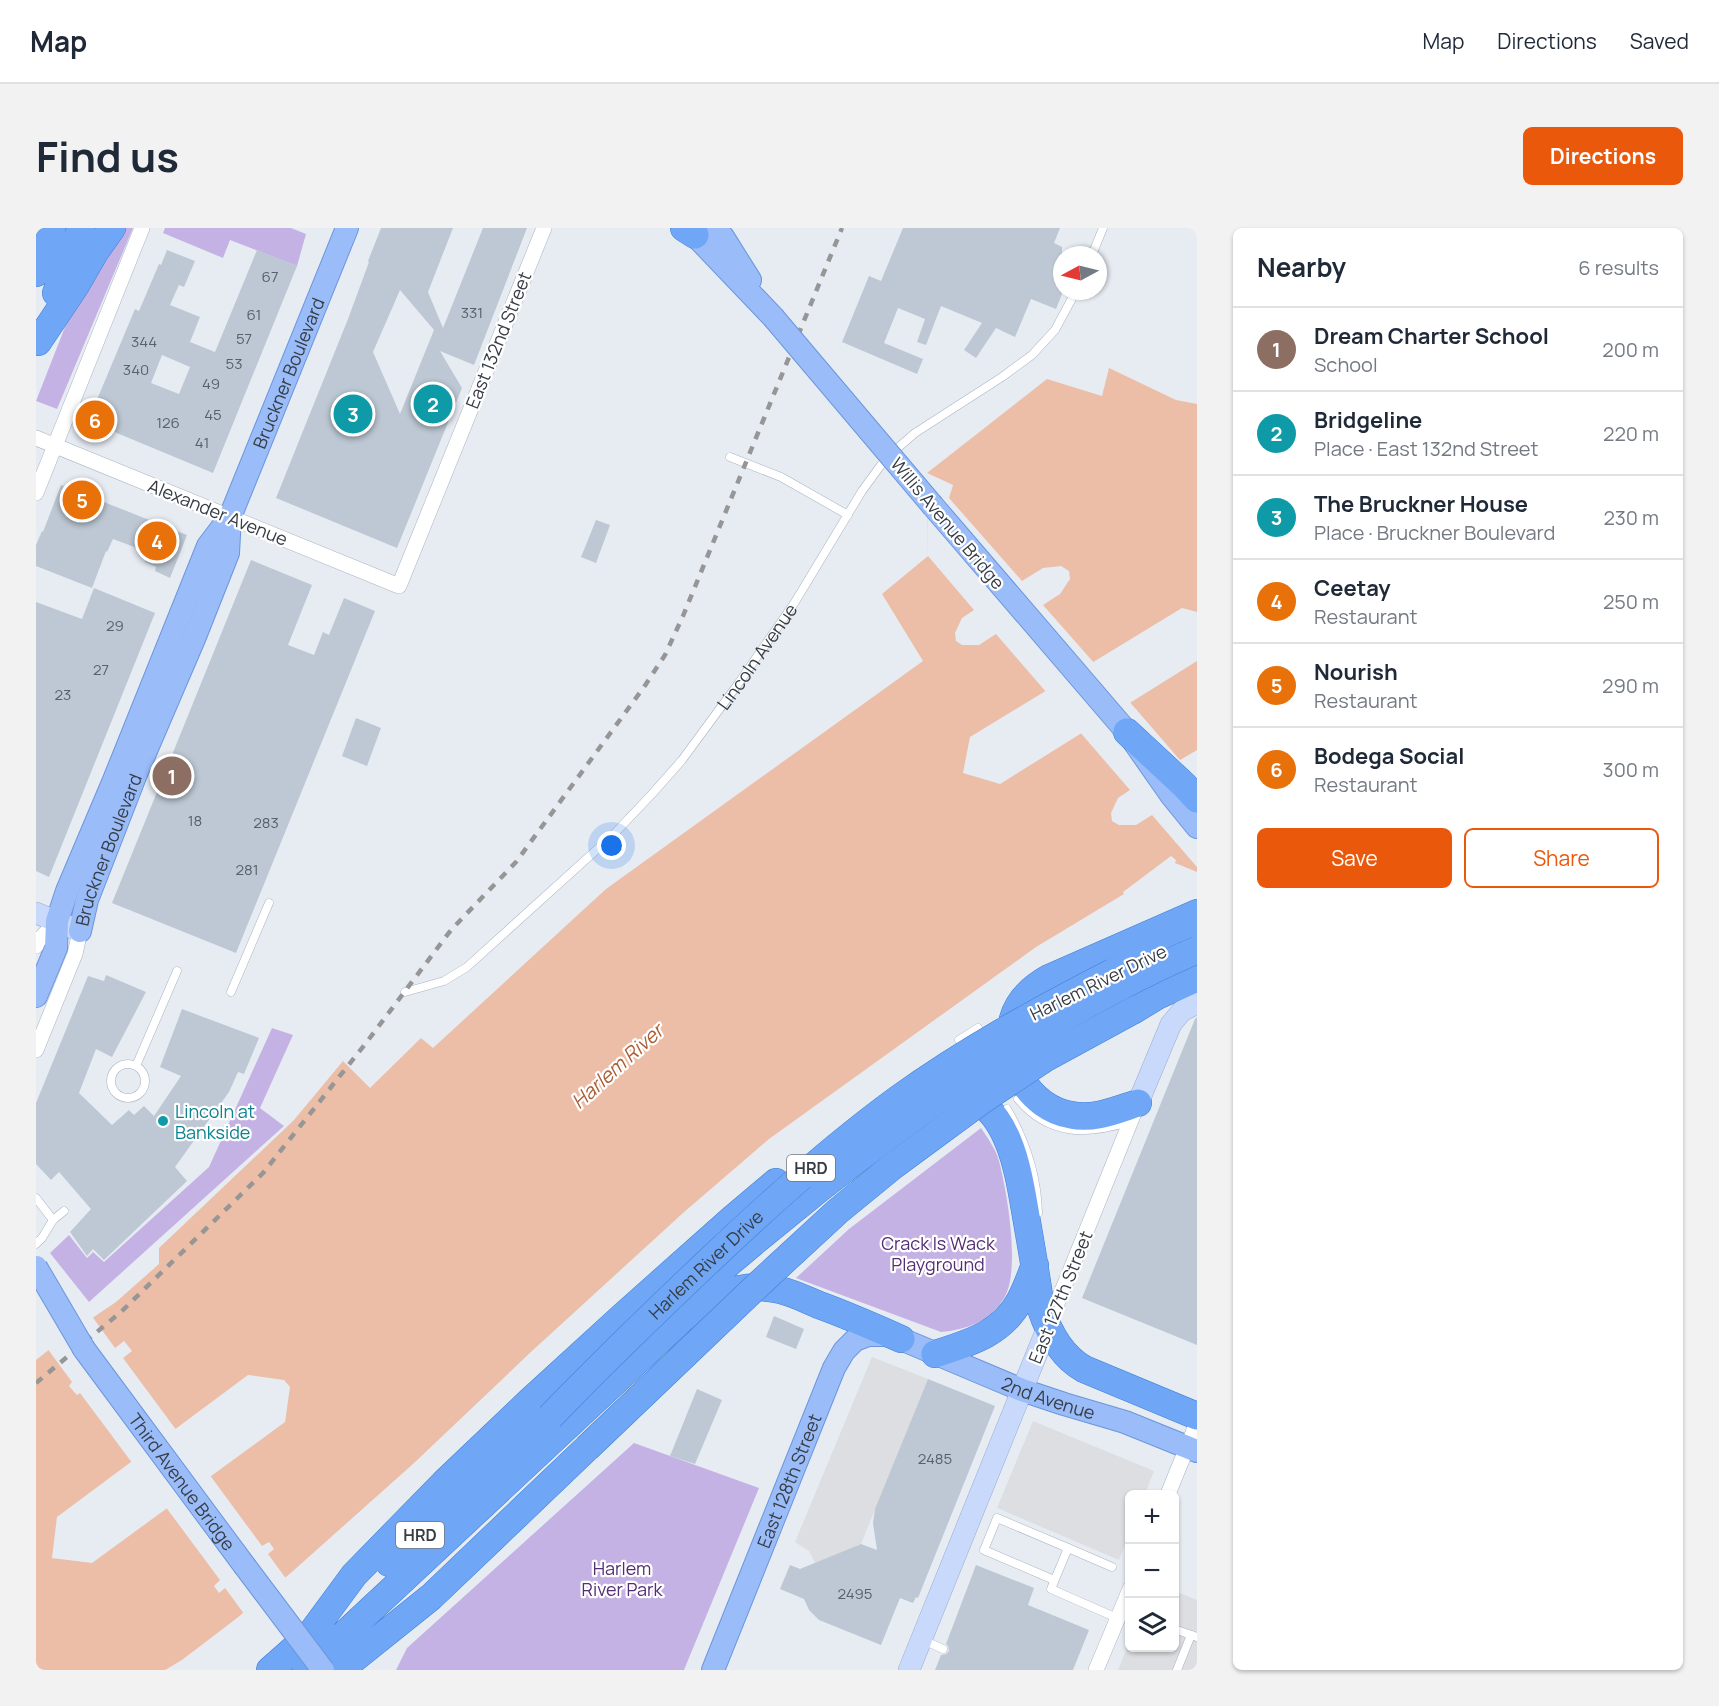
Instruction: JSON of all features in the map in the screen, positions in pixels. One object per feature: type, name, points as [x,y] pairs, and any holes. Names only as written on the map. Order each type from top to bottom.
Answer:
[{"type":"highway","points":[[36,273],[52,228]]},
{"type":"highway","points":[[37,345],[81,228]]},
{"type":"highway","points":[[37,345],[112,228]]},
{"type":"highway","points":[[1127,732],[1197,799]]},
{"type":"highway","points":[[1134,1112],[1086,1116],[1062,1113],[1045,1105],[1025,1085],[1016,1068],[1011,1040],[1013,1019],[1027,996],[1048,978],[1197,913]]},
{"type":"highway","name":"Harlem River Drive","points":[[270,1670],[550,1417],[625,1340],[748,1224],[809,1169],[868,1121],[960,1056],[1023,1019],[1113,972],[1197,935]]},
{"type":"highway","points":[[550,1417],[633,1349],[693,1293],[788,1213],[920,1113],[1077,1010],[1146,973],[1197,950]]},
{"type":"highway","name":"HRD","points":[[340,1670],[431,1597],[760,1283],[838,1211],[893,1166],[1036,1064],[1158,996],[1197,978]]},
{"type":"highway","points":[[309,1636],[354,1575],[444,1483],[529,1402],[731,1220],[826,1141],[879,1102],[905,1091],[941,1088],[966,1094],[981,1102],[1006,1138],[1017,1164],[1041,1308],[1048,1326],[1064,1352],[1079,1366],[1197,1416]]},
{"type":"highway","points":[[935,1354],[980,1339],[1003,1323],[1020,1301],[1035,1265]]},
{"type":"highway","points":[[306,1670],[682,1318],[707,1300],[740,1288],[760,1287],[781,1290],[900,1339]]},
{"type":"highway","points":[[362,1670],[431,1597]]},
{"type":"main road","name":"Bruckner Boulevard","points":[[46,917],[67,891],[208,546],[230,517],[347,228]]},
{"type":"main road","name":"Willis Avenue Bridge","points":[[695,230],[723,237],[772,317],[1127,732],[1171,795],[1197,827]]},
{"type":"main road","name":"Bruckner Boulevard","points":[[80,931],[87,900],[136,774],[228,553],[230,517]]},
{"type":"main road","points":[[46,917],[80,931]]},
{"type":"main road","points":[[36,996],[56,948],[46,917]]},
{"type":"main road","name":"East 127th Street","points":[[1134,1112],[1171,1024],[1182,1011],[1197,1003]]},
{"type":"main road","points":[[36,1267],[84,1349]]},
{"type":"main road","name":"Third Avenue Bridge","points":[[36,1297],[84,1349],[323,1670]]},
{"type":"main road","name":"East 127th Street","points":[[909,1670],[1048,1326]]},
{"type":"main road","name":"East 128th Street","points":[[713,1670],[838,1360],[849,1345],[861,1336],[876,1334],[900,1339]]},
{"type":"main road","name":"2nd Avenue","points":[[900,1339],[1022,1390],[1125,1422],[1192,1449]]},
{"type":"street","points":[[36,493],[142,228]]},
{"type":"street","name":"East 132nd Street","points":[[399,586],[544,228]]},
{"type":"street","name":"Alexander Avenue","points":[[36,438],[399,586]]},
{"type":"street","name":"Bruckner Boulevard","points":[[36,946],[46,917]]},
{"type":"street","name":"Bruckner Boulevard","points":[[36,1050],[75,954],[80,931]]},
{"type":"street","name":"East 127th Street","points":[[1048,1326],[1134,1112]]},
{"type":"street","points":[[1170,1490],[1192,1449],[1197,1423]]},
{"type":"street","points":[[1096,1670],[1126,1598]]},
{"type":"lane","points":[[1096,246],[1103,228]]},
{"type":"lane","name":"Lincoln Avenue","points":[[405,992],[444,981],[467,967],[614,834],[682,760],[738,684],[809,581],[870,478],[892,452],[928,424],[1013,370],[1040,348],[1061,320],[1071,300]]},
{"type":"lane","points":[[730,458],[781,477],[848,515]]},
{"type":"lane","points":[[231,993],[269,903]]},
{"type":"lane","points":[[136,1066],[177,971]]},
{"type":"lane","points":[[959,1040],[978,1028]]},
{"type":"lane","points":[[131,1064],[136,1066],[145,1080],[142,1091],[133,1098],[121,1097],[113,1090],[111,1084],[113,1074],[120,1066],[131,1064]]},
{"type":"lane","points":[[1018,1099],[1045,1121],[1074,1131],[1102,1129],[1134,1112]]},
{"type":"lane","points":[[1007,1109],[1032,1165],[1037,1194],[1037,1223]]},
{"type":"lane","points":[[36,1198],[53,1220]]},
{"type":"lane","points":[[36,1244],[53,1220],[64,1211]]},
{"type":"lane","points":[[1035,1265],[1037,1233]]},
{"type":"lane","points":[[1054,1580],[984,1551],[997,1518],[1112,1567]]},
{"type":"lane","points":[[1068,1548],[1051,1589],[1117,1618]]},
{"type":"lane","points":[[1177,1670],[1194,1636],[1179,1631]]},
{"type":"lane","points":[[921,1639],[943,1649]]},
{"type":"green space","points":[[122,228],[133,228],[57,409],[36,401],[65,327],[99,261]]},
{"type":"green space","points":[[165,228],[291,228],[306,234],[297,266],[230,240],[223,258],[163,233]]},
{"type":"green space","points":[[272,1028],[293,1035],[260,1108],[284,1126],[89,1302],[50,1253],[69,1235],[87,1258],[93,1252],[104,1262],[209,1167]]},
{"type":"green space","name":"Crack Is Wack Playground","points":[[981,1128],[994,1148],[999,1161],[1011,1231],[1012,1270],[1009,1286],[999,1306],[992,1313],[977,1323],[941,1332],[796,1278],[849,1229]]},
{"type":"green space","name":"Harlem River Park","points":[[634,1443],[759,1488],[684,1670],[396,1670],[407,1648]]},
{"type":"shaded area","points":[[872,1357],[928,1379],[861,1544],[815,1563],[809,1551],[795,1542]]},
{"type":"shaded area","points":[[1033,1421],[1154,1471],[1147,1490],[1125,1490],[1125,1544],[1119,1560],[997,1508]]},
{"type":"shaded area","points":[[1179,1593],[1197,1600],[1197,1670],[1118,1670],[1125,1652],[1179,1652]]},
{"type":"water","name":"Harlem River","points":[[1109,368],[1176,400],[1197,404],[1197,612],[1182,608],[970,737],[963,773],[1000,784],[1197,661],[1197,872],[1175,863],[1176,860],[1171,856],[1123,892],[1124,894],[1036,947],[769,1139],[683,1213],[413,1464],[293,1571],[182,1660],[165,1670],[36,1670],[36,1360],[70,1333],[116,1302],[159,1264],[159,1248],[294,1120],[343,1061],[370,1088],[421,1038],[433,1048],[606,889],[923,661],[882,594],[928,556],[927,473],[1047,379],[1102,396]],"holes":[[[248,1375],[284,1380],[290,1387],[285,1422],[92,1563],[52,1558],[57,1517]]]},
{"type":"pier","points":[[927,473],[953,485],[949,498],[1022,581],[1043,568],[1061,566],[1069,571],[1070,579],[1060,594],[1043,605],[1095,664],[1047,693],[996,634],[979,645],[962,645],[956,641],[955,633],[962,618],[974,610],[928,556]]},
{"type":"pier","points":[[1128,700],[1180,760],[1197,750],[1197,867],[1152,815],[1136,825],[1119,825],[1112,821],[1111,813],[1118,798],[1130,790],[1079,731]]},
{"type":"pier","points":[[91,1315],[115,1348],[124,1341],[132,1351],[123,1358],[177,1431],[133,1464],[80,1393],[77,1395],[69,1386],[72,1382],[47,1348]]},
{"type":"pier","points":[[209,1474],[262,1546],[269,1542],[274,1549],[268,1554],[287,1580],[245,1615],[225,1588],[219,1593],[214,1586],[220,1580],[165,1506]]},
{"type":"building","points":[[381,228],[453,228],[428,292],[443,328],[483,228],[527,228],[474,365],[440,351],[462,388],[397,548],[276,498],[348,319]],"holes":[[[400,290],[434,330],[400,414],[373,352]]]},
{"type":"building","points":[[903,228],[1060,228],[1054,243],[1060,246],[1053,246],[1053,300],[1060,300],[1056,309],[1031,299],[1015,337],[996,328],[976,358],[964,350],[982,323],[941,306],[926,345],[917,342],[925,319],[898,308],[884,343],[923,359],[917,374],[842,342],[869,276],[881,281]]},
{"type":"building","points":[[167,250],[195,261],[184,287],[179,285],[170,305],[200,317],[190,342],[215,352],[257,250],[297,266],[213,473],[88,421],[135,309],[139,311],[159,264],[161,265]],"holes":[[[162,355],[190,367],[179,394],[151,383]]]},
{"type":"building","points":[[61,485],[187,535],[170,578],[155,571],[156,567],[145,562],[146,559],[142,558],[145,551],[113,539],[92,588],[36,566],[36,545]]},
{"type":"building","points":[[596,520],[610,525],[596,563],[581,557]]},
{"type":"building","points":[[251,560],[312,585],[288,645],[314,655],[323,632],[329,635],[344,598],[375,611],[236,953],[112,903]]},
{"type":"building","points":[[94,588],[155,613],[49,877],[36,871],[36,602],[82,619]]},
{"type":"building","points":[[356,718],[381,728],[367,766],[342,756]]},
{"type":"building","name":"Lincoln at Bankside","points":[[106,975],[146,992],[112,1057],[96,1049],[79,1093],[112,1125],[129,1110],[134,1115],[144,1106],[154,1116],[181,1076],[160,1067],[182,1009],[259,1038],[244,1074],[238,1072],[229,1092],[175,1167],[187,1181],[104,1260],[93,1249],[87,1256],[70,1232],[91,1209],[59,1172],[51,1180],[36,1164],[36,1103],[88,976],[104,981]]},
{"type":"building","points":[[1197,1017],[1197,1345],[1082,1298]]},
{"type":"building","points":[[774,1316],[804,1329],[796,1349],[766,1337]]},
{"type":"building","points":[[928,1379],[995,1406],[918,1598],[916,1597],[913,1603],[900,1598],[881,1645],[819,1620],[809,1610],[804,1599],[780,1589],[790,1565],[800,1569],[861,1544],[877,1550],[873,1523],[875,1509]]},
{"type":"building","points":[[697,1389],[722,1400],[695,1464],[670,1456]]},
{"type":"building","points":[[976,1565],[1034,1588],[1028,1605],[1089,1630],[1073,1670],[935,1670],[941,1655],[949,1651],[946,1644]]},
{"type":"railway","points":[[36,1383],[122,1311],[263,1173],[366,1043],[451,930],[516,862],[644,687],[665,655],[683,616],[842,228]]},
{"type":"place","name":"Bridgeline","points":[[433,404]]},
{"type":"place","name":"The Bruckner House","points":[[353,414]]},
{"type":"place","name":"Bodega Social","points":[[95,420]]},
{"type":"place","name":"Nourish","points":[[82,500]]},
{"type":"place","name":"Ceetay","points":[[157,541]]},
{"type":"place","name":"Dream Charter School","points":[[172,776]]},
{"type":"place","name":"Lincoln at Bankside","points":[[163,1121]]}]
